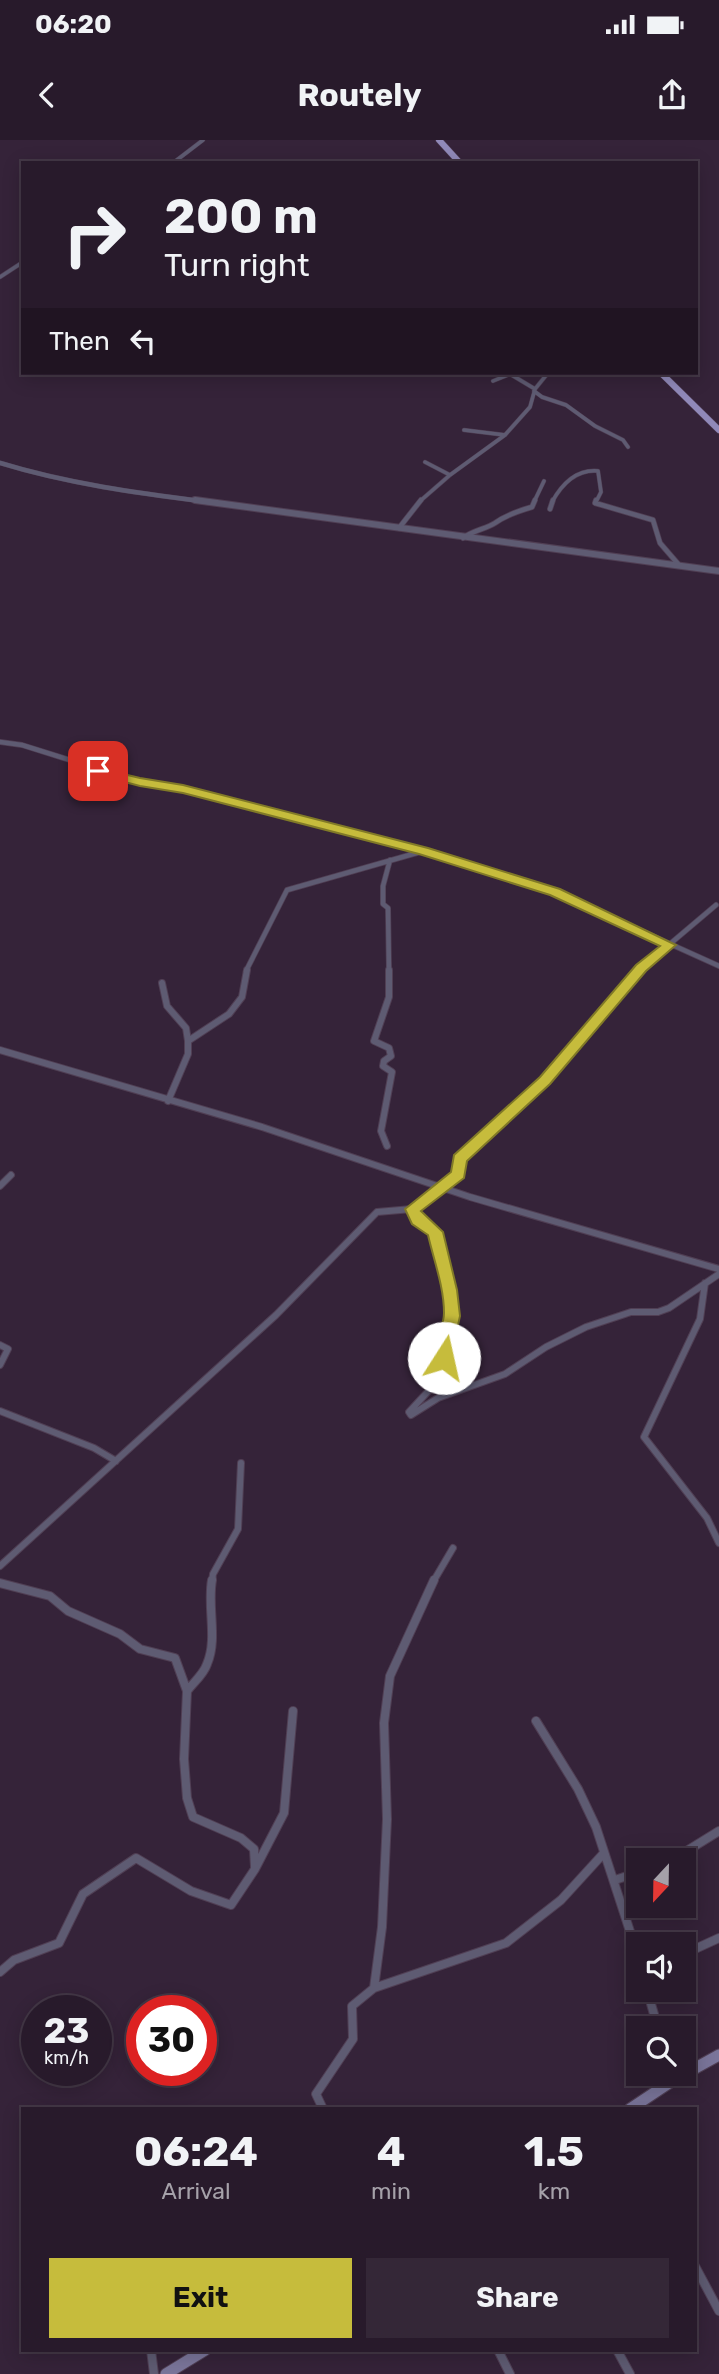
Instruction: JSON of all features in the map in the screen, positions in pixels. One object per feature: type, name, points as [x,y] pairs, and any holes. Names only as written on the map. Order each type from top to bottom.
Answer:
[{"type":"main road","points":[[439,140],[458,161]]},
{"type":"main road","points":[[663,375],[719,430]]},
{"type":"main road","points":[[696,2066],[719,2055]]},
{"type":"main road","points":[[633,2107],[659,2086]]},
{"type":"main road","points":[[166,2374],[202,2352]]},
{"type":"street","points":[[176,161],[203,140]]},
{"type":"street","points":[[0,277],[21,263]]},
{"type":"street","points":[[493,381],[508,375]]},
{"type":"street","points":[[512,375],[547,400],[568,407],[575,414],[623,440],[628,447]]},
{"type":"street","points":[[399,528],[413,509],[450,475],[505,435],[530,407],[534,390],[546,375]]},
{"type":"street","points":[[464,430],[505,435]]},
{"type":"street","points":[[425,462],[450,475]]},
{"type":"street","points":[[0,463],[65,482],[463,538],[719,570]]},
{"type":"street","points":[[550,509],[553,500],[568,481],[584,470],[598,471],[601,492],[595,502],[622,513],[653,520],[660,543],[679,565]]},
{"type":"street","points":[[463,538],[475,529],[494,524],[500,517],[533,507],[544,481]]},
{"type":"street","points":[[0,742],[22,746],[140,782],[183,789],[424,851],[555,892],[719,965]]},
{"type":"street","points":[[188,1041],[229,1014],[242,997],[247,968],[287,891],[424,851]]},
{"type":"street","points":[[387,1146],[381,1131],[392,1072],[383,1066],[391,1056],[389,1048],[374,1041],[389,997],[388,908],[383,905],[383,886],[390,860]]},
{"type":"street","points":[[0,1566],[276,1315],[377,1212],[412,1209],[458,1174],[459,1159],[545,1081],[641,968],[716,905]]},
{"type":"street","points":[[162,983],[167,1006],[186,1028],[188,1041],[188,1054],[168,1101]]},
{"type":"street","points":[[0,1050],[262,1127],[442,1187],[719,1271]]},
{"type":"street","points":[[0,1186],[11,1175]]},
{"type":"street","points":[[412,1209],[417,1220],[435,1232],[449,1290],[452,1316],[444,1346],[444,1358],[434,1385],[409,1412],[411,1415],[438,1398],[505,1374],[546,1347],[586,1327],[631,1312],[658,1312],[669,1308],[719,1271]]},
{"type":"street","points":[[705,1283],[700,1319],[644,1437],[707,1518],[719,1543]]},
{"type":"street","points":[[0,1345],[8,1349],[0,1365]]},
{"type":"street","points":[[0,1411],[94,1448],[117,1461]]},
{"type":"street","points":[[187,1691],[207,1666],[211,1649],[209,1595],[213,1574],[238,1529],[241,1463]]},
{"type":"street","points":[[374,1988],[382,1927],[387,1819],[384,1723],[390,1676],[436,1576],[453,1548]]},
{"type":"street","points":[[0,1583],[50,1596],[68,1611],[120,1634],[141,1649],[175,1658],[187,1691],[184,1759],[187,1798],[193,1817],[248,1843],[254,1849],[256,1869]]},
{"type":"street","points":[[0,1972],[14,1960],[59,1943],[83,1894],[136,1858],[191,1891],[231,1905],[256,1869],[285,1813],[293,1711]]},
{"type":"street","points":[[536,1721],[578,1789],[596,1827],[631,1932]]},
{"type":"street","points":[[692,1848],[719,1832]]},
{"type":"street","points":[[322,2107],[316,2094],[353,2039],[352,2006],[374,1988],[506,1943],[561,1900],[603,1854]]},
{"type":"street","points":[[615,1880],[626,1876]]},
{"type":"street","points":[[696,1949],[719,1938]]},
{"type":"street","points":[[697,2270],[719,2311]]},
{"type":"street","points":[[151,2352],[154,2374]]},
{"type":"street","points":[[499,2352],[510,2374]]},
{"type":"street","points":[[618,2352],[630,2374]]},
{"type":"route","points":[[98,771],[183,789],[424,851],[555,892],[670,945],[641,968],[545,1081],[459,1159],[458,1174],[412,1209],[417,1220],[435,1232],[439,1243],[452,1316],[444,1346],[444,1358]]}]
